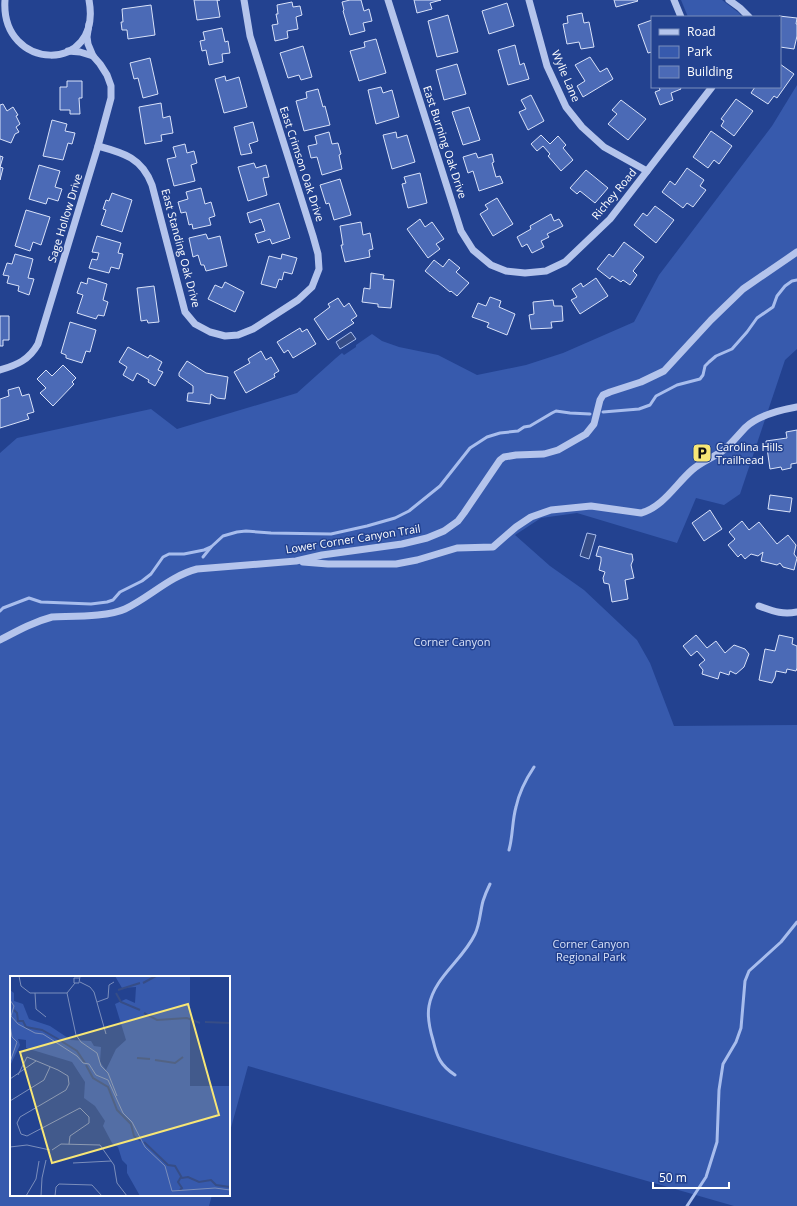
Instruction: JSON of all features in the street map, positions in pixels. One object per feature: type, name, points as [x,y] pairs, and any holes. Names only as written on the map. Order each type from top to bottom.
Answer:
[{"type":"street","points":[[5,0],[3,15],[6,30],[15,43],[21,48],[28,52],[43,56],[51,56],[66,52],[80,52],[93,56]]},
{"type":"street","name":"Sage Hollow Drive","points":[[0,370],[25,360],[38,344],[98,146],[109,104],[111,86],[107,75],[93,56],[88,44],[87,37],[90,0]]},
{"type":"street","name":"East Crimson Oak Drive","points":[[244,0],[250,36],[318,254],[319,268],[312,287],[298,300],[273,316]]},
{"type":"street","name":"East Burning Oak Drive","points":[[388,0],[461,231],[473,250],[491,265],[506,271]]},
{"type":"street","name":"Wylie Lane","points":[[529,0],[547,66],[566,107],[582,127],[604,147],[647,171]]},
{"type":"street","points":[[674,0],[681,16]]},
{"type":"street","points":[[729,0],[748,16]]},
{"type":"street","points":[[66,52],[78,43],[89,24]]},
{"type":"street","name":"Richey Road","points":[[506,271],[525,273],[546,271],[565,262],[610,219],[711,88]]},
{"type":"street","name":"East Standing Oak Drive","points":[[98,146],[129,156],[140,164],[147,174],[152,185],[186,312],[195,324],[210,332],[225,336],[238,336],[273,316]]},
{"type":"street","name":"Lower Corner Canyon Trail","points":[[0,640],[35,622],[48,618],[107,614],[124,610],[187,571],[204,568],[296,561],[322,555],[402,544],[427,538],[444,531],[453,525],[464,514],[500,460],[504,457],[544,454],[558,450],[586,434],[594,424],[600,400],[603,395],[642,382],[664,371],[711,320],[743,289],[797,252]]},
{"type":"street","points":[[296,561],[328,564],[396,564],[417,560],[457,548],[493,547],[516,527],[531,517],[551,510],[591,506],[641,513],[648,511],[658,505],[698,464],[724,449],[748,426],[769,415],[797,407]]},
{"type":"street","points":[[759,606],[778,613],[797,612]]},
{"type":"green space","points":[[681,0],[722,0],[741,16],[688,16]]},
{"type":"green space","name":"Corner Canyon Regional Park","points":[[797,85],[797,349],[785,360],[740,494],[724,505],[696,498],[677,543],[577,513],[541,518],[515,535],[550,566],[584,590],[637,640],[650,663],[674,726],[797,725],[797,1206],[734,1206],[248,1066],[230,1131],[230,976],[10,976],[10,1196],[212,1196],[209,1206],[0,1206],[0,453],[17,438],[151,409],[177,429],[297,393],[342,353],[344,355],[372,334],[382,341],[399,347],[438,355],[477,375],[526,365],[563,353],[634,322],[659,275],[772,126]]},
{"type":"shaded area","points":[[351,332],[356,339],[340,349],[336,342]]},
{"type":"shaded area","points":[[587,533],[596,535],[589,559],[580,556]]},
{"type":"building","points":[[194,0],[217,0],[220,17],[197,20]]},
{"type":"building","points":[[361,0],[364,11],[369,9],[372,21],[363,23],[365,31],[350,35],[342,2]]},
{"type":"building","points":[[414,0],[441,0],[430,3],[432,9],[417,13]]},
{"type":"building","points":[[614,0],[637,0],[638,1],[616,7]]},
{"type":"building","points":[[292,2],[293,7],[300,6],[302,15],[296,17],[298,29],[287,31],[288,38],[275,41],[272,25],[278,24],[276,14],[278,14],[277,5]]},
{"type":"building","points":[[507,3],[514,26],[489,34],[482,11]]},
{"type":"building","points":[[151,5],[155,35],[128,39],[127,30],[122,30],[122,9]]},
{"type":"building","points":[[582,13],[584,23],[589,22],[594,47],[581,49],[579,42],[567,44],[563,24],[568,23],[567,16]]},
{"type":"building","points":[[448,15],[458,52],[437,57],[428,21]]},
{"type":"building","points":[[781,16],[797,18],[797,36],[794,49],[781,47]]},
{"type":"building","points":[[651,20],[651,52],[648,53],[638,25]]},
{"type":"building","points":[[222,28],[225,42],[228,41],[230,53],[222,54],[223,62],[209,65],[206,50],[202,51],[200,41],[205,40],[203,32]]},
{"type":"building","points":[[376,39],[386,73],[359,81],[350,51],[365,47],[364,42]]},
{"type":"building","points":[[515,45],[520,65],[524,63],[529,79],[508,85],[498,50]]},
{"type":"building","points":[[303,46],[312,77],[301,80],[299,75],[288,78],[280,53]]},
{"type":"building","points":[[590,57],[600,72],[607,68],[613,79],[583,97],[577,86],[585,81],[575,65]]},
{"type":"building","points":[[150,58],[158,94],[143,98],[138,78],[134,79],[130,63]]},
{"type":"building","points":[[457,64],[466,94],[444,100],[436,70]]},
{"type":"building","points":[[781,65],[794,74],[777,98],[774,96],[768,104],[751,93],[754,88],[781,88]]},
{"type":"building","points":[[225,76],[226,81],[239,77],[247,107],[224,113],[215,79]]},
{"type":"building","points":[[67,81],[82,81],[82,98],[79,98],[80,114],[70,114],[70,110],[60,110],[60,87],[67,87]]},
{"type":"building","points":[[381,87],[383,93],[392,90],[399,117],[376,124],[368,90]]},
{"type":"building","points":[[659,88],[681,89],[671,93],[673,100],[660,105],[655,92],[660,90]]},
{"type":"building","points":[[318,89],[323,107],[325,106],[330,125],[304,131],[296,101],[307,98],[306,92]]},
{"type":"building","points":[[531,95],[544,121],[528,130],[519,112],[526,109],[521,100]]},
{"type":"building","points":[[736,99],[753,111],[734,136],[721,126],[724,121],[721,119]]},
{"type":"building","points":[[621,100],[646,119],[628,140],[608,124],[617,114],[612,110]]},
{"type":"building","points":[[161,103],[163,118],[170,116],[173,133],[161,135],[162,141],[145,144],[139,107]]},
{"type":"building","points":[[3,104],[7,111],[13,107],[18,115],[16,116],[20,124],[16,127],[19,132],[15,134],[11,143],[0,139],[0,105]]},
{"type":"building","points":[[469,107],[480,140],[463,145],[452,112]]},
{"type":"building","points":[[52,120],[67,124],[65,131],[75,133],[72,144],[68,143],[63,160],[43,156]]},
{"type":"building","points":[[253,122],[258,141],[249,144],[252,153],[241,155],[234,127]]},
{"type":"building","points":[[711,131],[732,146],[719,164],[714,160],[708,168],[693,157]]},
{"type":"building","points":[[329,132],[332,144],[338,143],[341,154],[339,155],[342,169],[322,175],[317,157],[311,158],[308,146],[317,144],[315,136]]},
{"type":"building","points":[[396,132],[397,138],[407,135],[415,162],[392,169],[383,135]]},
{"type":"building","points":[[541,135],[550,144],[558,136],[566,145],[563,148],[573,160],[561,171],[548,156],[550,154],[543,146],[537,151],[531,144]]},
{"type":"building","points":[[185,144],[187,153],[194,151],[197,163],[191,165],[195,181],[174,186],[167,159],[176,157],[173,147]]},
{"type":"building","points":[[476,153],[478,158],[492,154],[494,162],[492,163],[496,177],[500,176],[503,183],[479,191],[473,171],[468,173],[463,157]]},
{"type":"building","points":[[0,156],[3,157],[0,167]]},
{"type":"building","points":[[254,163],[256,168],[266,165],[269,177],[263,178],[267,195],[248,201],[238,167]]},
{"type":"building","points":[[39,165],[60,171],[55,187],[62,189],[58,201],[48,198],[46,204],[29,199]]},
{"type":"building","points":[[0,167],[3,168],[0,180]]},
{"type":"building","points":[[687,168],[704,180],[700,186],[706,190],[693,207],[687,203],[683,208],[662,192],[670,181],[675,185]]},
{"type":"building","points":[[586,170],[608,188],[595,203],[580,191],[577,194],[570,188]]},
{"type":"building","points":[[420,173],[427,203],[408,208],[402,184],[406,183],[404,177]]},
{"type":"building","points":[[340,179],[351,215],[334,220],[329,203],[326,204],[320,185]]},
{"type":"building","points":[[201,188],[205,204],[211,202],[215,216],[209,218],[211,225],[193,229],[192,224],[189,225],[186,212],[181,213],[178,202],[188,199],[186,192]]},
{"type":"building","points":[[112,193],[132,200],[122,232],[101,225],[106,210],[103,209],[106,200],[109,201]]},
{"type":"building","points":[[497,198],[513,224],[493,236],[480,214],[488,209],[485,205]]},
{"type":"building","points":[[279,203],[290,238],[272,244],[270,239],[258,243],[255,234],[265,231],[261,219],[250,223],[247,213]]},
{"type":"building","points":[[655,206],[674,220],[656,243],[634,225],[643,213],[647,216]]},
{"type":"building","points":[[26,210],[50,217],[41,245],[33,242],[30,251],[15,246]]},
{"type":"building","points":[[551,214],[554,221],[559,219],[563,226],[547,234],[549,237],[541,241],[544,247],[532,253],[527,244],[522,247],[517,237],[531,229],[530,226]]},
{"type":"building","points":[[420,219],[425,227],[432,222],[444,239],[436,244],[440,249],[428,258],[407,229]]},
{"type":"building","points":[[361,222],[363,235],[370,233],[373,249],[369,250],[370,257],[345,262],[341,245],[343,245],[340,226]]},
{"type":"building","points":[[206,234],[208,239],[220,236],[227,266],[206,271],[204,265],[201,265],[198,255],[193,257],[189,238]]},
{"type":"building","points":[[97,236],[121,243],[118,253],[123,254],[119,269],[111,267],[109,273],[89,268],[92,259],[97,260],[99,253],[92,252]]},
{"type":"building","points":[[624,242],[644,257],[633,271],[637,275],[630,285],[623,280],[621,282],[612,276],[610,279],[597,269],[609,254],[613,257]]},
{"type":"building","points":[[15,254],[33,259],[28,278],[34,279],[29,295],[18,291],[19,286],[7,283],[9,276],[3,275],[7,263],[12,264]]},
{"type":"building","points":[[282,254],[297,258],[292,274],[284,272],[282,280],[279,279],[276,288],[261,284],[269,256],[281,259]]},
{"type":"building","points":[[449,259],[460,268],[456,272],[469,283],[457,296],[425,271],[434,260],[443,267]]},
{"type":"building","points":[[371,273],[384,275],[383,279],[394,280],[391,308],[378,307],[378,304],[362,302],[364,288],[370,289]]},
{"type":"building","points":[[88,278],[107,284],[103,300],[108,302],[104,316],[98,315],[96,319],[77,313],[83,295],[77,293],[81,282],[87,284]]},
{"type":"building","points":[[596,278],[608,296],[580,314],[571,300],[577,297],[572,289],[581,283],[583,287]]},
{"type":"building","points":[[225,282],[244,292],[235,312],[208,299],[215,285],[222,288]]},
{"type":"building","points":[[154,286],[159,322],[148,323],[147,320],[141,321],[137,288]]},
{"type":"building","points":[[490,297],[501,301],[499,307],[515,314],[507,335],[487,327],[489,323],[472,317],[478,303],[486,306]]},
{"type":"building","points":[[338,298],[344,307],[349,303],[357,316],[351,320],[354,323],[328,340],[314,319],[330,307],[328,304]]},
{"type":"building","points":[[553,300],[554,306],[562,306],[563,321],[551,322],[552,328],[531,329],[529,315],[534,314],[533,302]]},
{"type":"building","points":[[0,316],[9,316],[9,340],[3,340],[3,346],[0,346]]},
{"type":"building","points":[[70,322],[96,330],[90,352],[86,351],[82,363],[66,358],[66,355],[61,353]]},
{"type":"building","points":[[300,328],[302,332],[307,329],[316,344],[293,358],[288,350],[284,353],[277,342]]},
{"type":"building","points":[[128,347],[148,358],[150,355],[162,362],[158,370],[163,372],[155,386],[148,382],[149,380],[137,373],[133,381],[123,375],[127,367],[119,362]]},
{"type":"building","points":[[261,351],[266,360],[271,357],[279,371],[274,374],[275,377],[246,393],[234,372],[250,363],[248,359]]},
{"type":"building","points":[[187,361],[206,373],[228,377],[225,399],[217,398],[211,394],[210,404],[187,401],[188,393],[193,393],[193,386],[179,376],[179,373]]},
{"type":"building","points":[[63,365],[76,378],[72,382],[74,384],[53,406],[40,393],[46,388],[37,379],[46,370],[52,376]]},
{"type":"building","points":[[19,387],[22,396],[29,394],[34,412],[27,414],[29,419],[0,428],[0,399],[9,396],[8,390]]},
{"type":"building","points":[[797,430],[797,463],[791,464],[791,468],[782,470],[781,467],[770,469],[766,441],[787,438],[786,432]]},
{"type":"building","points":[[770,495],[792,498],[790,512],[768,509]]},
{"type":"building","points":[[710,510],[722,529],[704,541],[692,523]]},
{"type":"building","points":[[742,521],[749,530],[759,522],[777,544],[788,535],[796,545],[794,554],[797,558],[794,570],[783,567],[780,563],[777,565],[761,561],[763,552],[758,556],[751,554],[745,559],[741,554],[738,557],[728,545],[735,539],[729,532]]},
{"type":"building","points":[[599,546],[632,554],[633,560],[631,565],[634,578],[625,580],[628,599],[612,602],[609,584],[604,583],[603,578],[605,572],[599,570],[601,557],[596,556]]},
{"type":"building","points":[[696,635],[707,648],[716,641],[725,653],[734,645],[745,649],[749,654],[744,667],[736,674],[730,671],[729,675],[720,672],[718,679],[702,674],[703,670],[699,665],[705,660],[697,651],[691,656],[683,646]]},
{"type":"building","points":[[779,635],[793,638],[792,644],[797,646],[796,671],[787,669],[786,673],[776,671],[772,683],[759,680],[765,649],[775,651]]},
{"type":"waterway","points":[[603,412],[639,409],[650,405],[656,396],[677,385],[700,379],[703,375],[705,366],[716,356],[732,349],[757,318],[773,307],[777,296],[785,286],[792,281],[797,280]]},
{"type":"waterway","points":[[0,611],[3,608],[29,598],[41,602],[91,604],[107,602],[113,600],[120,592],[142,581],[151,574],[163,557],[169,554],[184,554],[204,550],[211,547],[223,536],[237,532],[331,534],[395,518],[409,511],[440,486],[470,448],[487,437],[500,433],[518,431],[556,411],[590,414]]},
{"type":"waterway","points":[[203,557],[211,547]]},
{"type":"waterway","points":[[509,850],[517,802],[523,786],[534,767]]},
{"type":"waterway","points":[[455,1075],[446,1068],[440,1060],[434,1046],[428,1015],[429,1006],[437,986],[470,943],[475,934],[483,901],[490,884]]},
{"type":"waterway","points":[[687,1206],[706,1177],[717,1142],[719,1090],[723,1064],[736,1042],[741,1028],[745,981],[749,971],[781,942],[797,922]]},
{"type":"place","name":"Carolina Hills Trailhead","points":[[702,453]]},
{"type":"park label","name":"Corner Canyon","points":[[452,642]]}]
